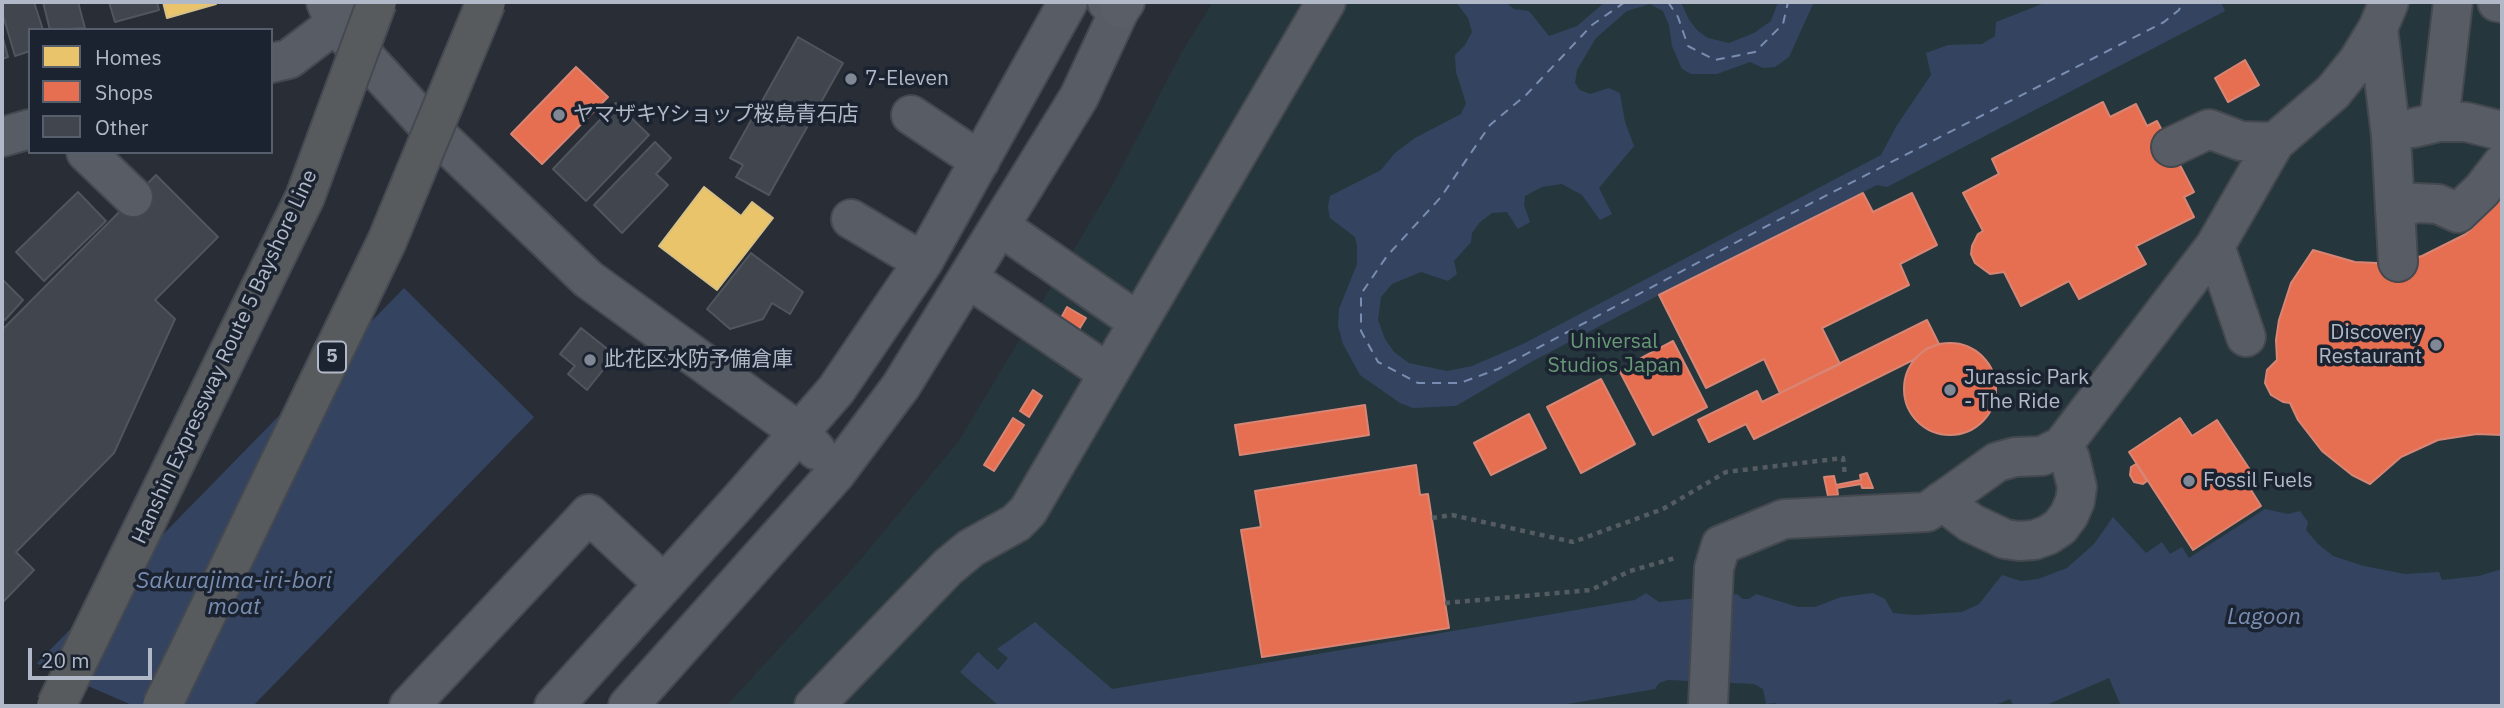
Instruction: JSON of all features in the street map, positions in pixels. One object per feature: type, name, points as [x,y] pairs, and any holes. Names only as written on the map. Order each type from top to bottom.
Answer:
[{"type":"highway","name":"Hanshin Expressway Route 5 Bayshore Line","points":[[56,706],[305,197],[377,2]]},
{"type":"highway","name":"5","points":[[162,706],[387,241],[486,2]]},
{"type":"street","points":[[554,706],[836,390],[923,262],[1068,2]]},
{"type":"street","points":[[814,706],[948,567],[971,548],[1016,523],[1028,511],[1326,2]]},
{"type":"street","points":[[2439,122],[2453,2]]},
{"type":"street","points":[[2497,2],[2502,3]]},
{"type":"street","points":[[628,706],[836,472],[901,386],[1079,97],[1117,4]]},
{"type":"street","points":[[273,63],[289,59],[337,9],[429,127],[588,279],[799,432],[836,472]]},
{"type":"street","points":[[2384,15],[2398,262]]},
{"type":"street","points":[[1708,706],[1714,568],[1721,545],[1784,519],[1927,512],[1997,462],[2015,457],[2042,456],[2062,446],[2215,246],[2275,142],[2333,92],[2358,61],[2384,15]]},
{"type":"street","points":[[429,127],[463,84]]},
{"type":"street","points":[[911,115],[981,161]]},
{"type":"street","points":[[2391,136],[2439,122],[2466,122],[2502,131]]},
{"type":"street","points":[[2171,147],[2209,129],[2241,141],[2275,142]]},
{"type":"street","points":[[2,137],[28,130]]},
{"type":"street","points":[[88,154],[133,197]]},
{"type":"street","points":[[2395,210],[2416,204],[2438,204],[2458,213],[2482,190],[2502,164]]},
{"type":"street","points":[[851,219],[923,262]]},
{"type":"street","points":[[1001,227],[1138,322]]},
{"type":"street","points":[[2215,246],[2246,337]]},
{"type":"street","points":[[969,279],[1108,373]]},
{"type":"street","points":[[1942,501],[1971,523],[2005,539],[2034,540],[2048,535],[2060,527],[2075,501],[2076,472],[2062,446]]},
{"type":"street","points":[[409,706],[589,514],[664,584]]},
{"type":"path","points":[[1432,518],[1452,515],[1573,542],[1663,509],[1727,472],[1843,458]]},
{"type":"path","points":[[1445,603],[1591,590],[1630,571],[1721,545]]},
{"type":"green space","name":"Universal Studios Japan","points":[[1213,2],[2502,2],[2502,706],[726,706],[856,565],[958,442],[1112,186],[1183,50]]},
{"type":"water","points":[[1456,2],[1505,2],[1514,9],[1529,11],[1549,36],[1577,26],[1605,2],[1681,2],[1689,20],[1698,31],[1708,38],[1729,43],[1754,33],[1771,21],[1778,2],[1814,2],[1789,57],[1775,67],[1763,68],[1750,62],[1717,74],[1691,74],[1682,69],[1672,46],[1669,25],[1663,11],[1650,4],[1627,11],[1596,38],[1577,70],[1575,83],[1580,90],[1590,94],[1609,88],[1620,93],[1625,122],[1634,146],[1599,188],[1612,214],[1600,220],[1582,195],[1562,184],[1542,187],[1525,196],[1524,205],[1530,222],[1518,229],[1507,212],[1492,213],[1480,222],[1472,233],[1471,242],[1454,261],[1457,274],[1448,281],[1421,272],[1392,284],[1381,297],[1378,320],[1385,339],[1394,352],[1409,363],[1447,371],[1472,366],[1523,344],[1881,155],[1897,125],[1931,75],[1926,53],[1948,45],[1982,44],[1995,36],[1996,22],[2047,2],[2221,2],[2225,11],[1887,187],[1877,185],[1659,295],[1531,362],[1456,406],[1413,408],[1400,403],[1360,375],[1343,344],[1338,326],[1339,309],[1357,264],[1357,246],[1355,237],[1330,218],[1328,207],[1330,196],[1381,170],[1395,153],[1415,138],[1461,114],[1466,103],[1456,72],[1455,55],[1472,32],[1468,18]]},
{"type":"water","name":"Sakurajima-iri-bori moat","points":[[404,288],[534,417],[253,706],[2,706],[2,699]]},
{"type":"water","name":"Lagoon","points":[[2265,509],[2288,514],[2300,511],[2308,522],[2306,530],[2317,543],[2333,556],[2364,566],[2405,574],[2439,572],[2442,580],[2479,576],[2502,569],[2502,706],[2121,706],[2109,678],[2044,706],[2014,706],[2010,699],[1993,706],[1777,706],[1775,703],[1766,704],[1763,689],[1754,684],[1668,680],[1659,683],[1655,689],[1556,706],[996,706],[997,704],[960,672],[978,652],[998,670],[1008,658],[997,649],[1035,622],[1112,689],[1635,600],[1646,593],[1659,602],[1737,594],[1743,599],[1749,599],[1756,594],[1798,607],[1815,607],[1841,597],[1873,593],[1885,599],[1893,613],[1914,615],[1962,612],[1979,604],[2002,575],[2021,581],[2038,579],[2067,568],[2094,544],[2113,517],[2146,553],[2162,542],[2170,554],[2182,547],[2189,558]]},
{"type":"pier","points":[[33,662],[134,706],[2,706],[2,694]]},
{"type":"building: Homes","points":[[163,2],[215,2],[216,4],[167,18]]},
{"type":"building: Homes","points":[[704,187],[741,216],[752,202],[773,218],[717,290],[659,246]]},
{"type":"building: Shops","points":[[2245,60],[2259,85],[2228,102],[2215,78]]},
{"type":"building: Shops","name":"ヤマザキYショップ桜島青石店","points":[[576,67],[608,97],[542,164],[511,134]]},
{"type":"building: Shops","points":[[2103,102],[2110,117],[2136,104],[2147,126],[2157,121],[2194,192],[2184,197],[2194,217],[2136,246],[2146,264],[2079,299],[2069,281],[2021,306],[2004,272],[1990,274],[1975,263],[1971,254],[1972,246],[1978,234],[1983,231],[1963,193],[1999,174],[1992,159]]},
{"type":"building: Shops","points":[[1863,193],[1873,212],[1912,193],[1937,245],[1900,264],[1909,285],[1822,328],[1840,364],[1780,393],[1764,359],[1706,388],[1659,295]]},
{"type":"building: Shops","points":[[2501,199],[2502,435],[2477,434],[2438,440],[2401,457],[2370,484],[2352,475],[2322,451],[2298,420],[2290,403],[2271,395],[2265,383],[2267,370],[2277,360],[2279,320],[2291,283],[2313,250],[2355,262],[2398,262],[2422,256],[2466,234]]},
{"type":"building: Shops","points":[[1067,307],[1086,318],[1078,331],[1060,320]]},
{"type":"building: Shops","points":[[1927,320],[1939,344],[1926,349],[1913,360],[1754,439],[1746,424],[1709,442],[1698,420],[1757,391],[1762,402]]},
{"type":"building: Shops","points":[[1673,341],[1707,407],[1653,435],[1619,370]]},
{"type":"building: Shops","points":[[1950,343],[1968,346],[1983,356],[1993,371],[1996,389],[1993,407],[1983,422],[1968,432],[1950,435],[1932,432],[1917,422],[1907,407],[1904,389],[1907,371],[1917,356],[1932,346]]},
{"type":"building: Shops","points":[[1601,379],[1635,444],[1581,473],[1547,407]]},
{"type":"building: Shops","points":[[1033,390],[1042,396],[1029,417],[1020,411]]},
{"type":"building: Shops","points":[[1365,405],[1369,435],[1240,455],[1235,425]]},
{"type":"building: Shops","points":[[1529,414],[1546,448],[1491,475],[1474,443]]},
{"type":"building: Shops","points":[[1013,418],[1024,425],[994,471],[984,465]]},
{"type":"building: Shops","points":[[2180,418],[2192,436],[2217,420],[2254,476],[2246,482],[2261,506],[2193,550],[2129,452]]},
{"type":"building: Shops","points":[[2136,464],[2147,481],[2143,484],[2134,482],[2130,475],[2131,467]]},
{"type":"building: Shops","points":[[1416,465],[1420,495],[1428,494],[1449,628],[1262,657],[1241,530],[1261,527],[1255,491]]},
{"type":"building: Shops","points":[[1867,473],[1873,488],[1862,488],[1861,484],[1837,488],[1838,495],[1828,496],[1824,477],[1834,476],[1836,485],[1861,480],[1860,475]]},
{"type":"building: Other","points":[[2,2],[34,2],[42,28],[28,28],[28,52],[15,56],[2,12]]},
{"type":"building: Other","points":[[43,2],[78,2],[85,28],[50,28]]},
{"type":"building: Other","points":[[109,2],[157,2],[159,10],[115,22]]},
{"type":"building: Other","points":[[2,35],[8,57],[2,59]]},
{"type":"building: Other","points":[[798,37],[843,63],[769,195],[736,177],[743,165],[730,158]]},
{"type":"building: Other","points":[[616,103],[649,135],[586,201],[553,169]]},
{"type":"building: Other","points":[[655,142],[671,158],[656,174],[668,185],[622,233],[594,205]]},
{"type":"building: Other","points":[[156,175],[218,237],[155,300],[175,319],[114,453],[16,552],[34,570],[2,603],[2,330]]},
{"type":"building: Other","points":[[78,192],[106,221],[44,281],[16,252]]},
{"type":"building: Other","points":[[751,253],[803,292],[790,314],[772,303],[763,319],[730,329],[707,309]]},
{"type":"building: Other","points":[[2,279],[23,300],[5,320],[2,317]]},
{"type":"building: Other","name":"此花区水防予備倉庫","points":[[581,328],[615,355],[587,390],[568,374],[575,366],[560,354]]},
{"type":"ferry route","points":[[1625,2],[1592,25],[1526,95],[1490,125],[1441,197],[1387,256],[1361,294],[1361,331],[1378,362],[1418,383],[1460,383],[1498,369],[1761,229],[2164,22],[2179,10],[2182,2]]},
{"type":"ferry route","points":[[1668,2],[1678,17],[1688,46],[1715,60],[1755,52],[1783,24],[1788,2]]},
{"type":"place","name":"7-Eleven","points":[[851,79]]},
{"type":"place","name":"ヤマザキYショップ桜島青石店","points":[[559,115]]},
{"type":"place","name":"Discovery Restaurant","points":[[2436,345]]},
{"type":"place","name":"此花区水防予備倉庫","points":[[590,360]]},
{"type":"place","name":"Jurassic Park - The Ride","points":[[1950,390]]},
{"type":"place","name":"Fossil Fuels","points":[[2189,481]]}]
